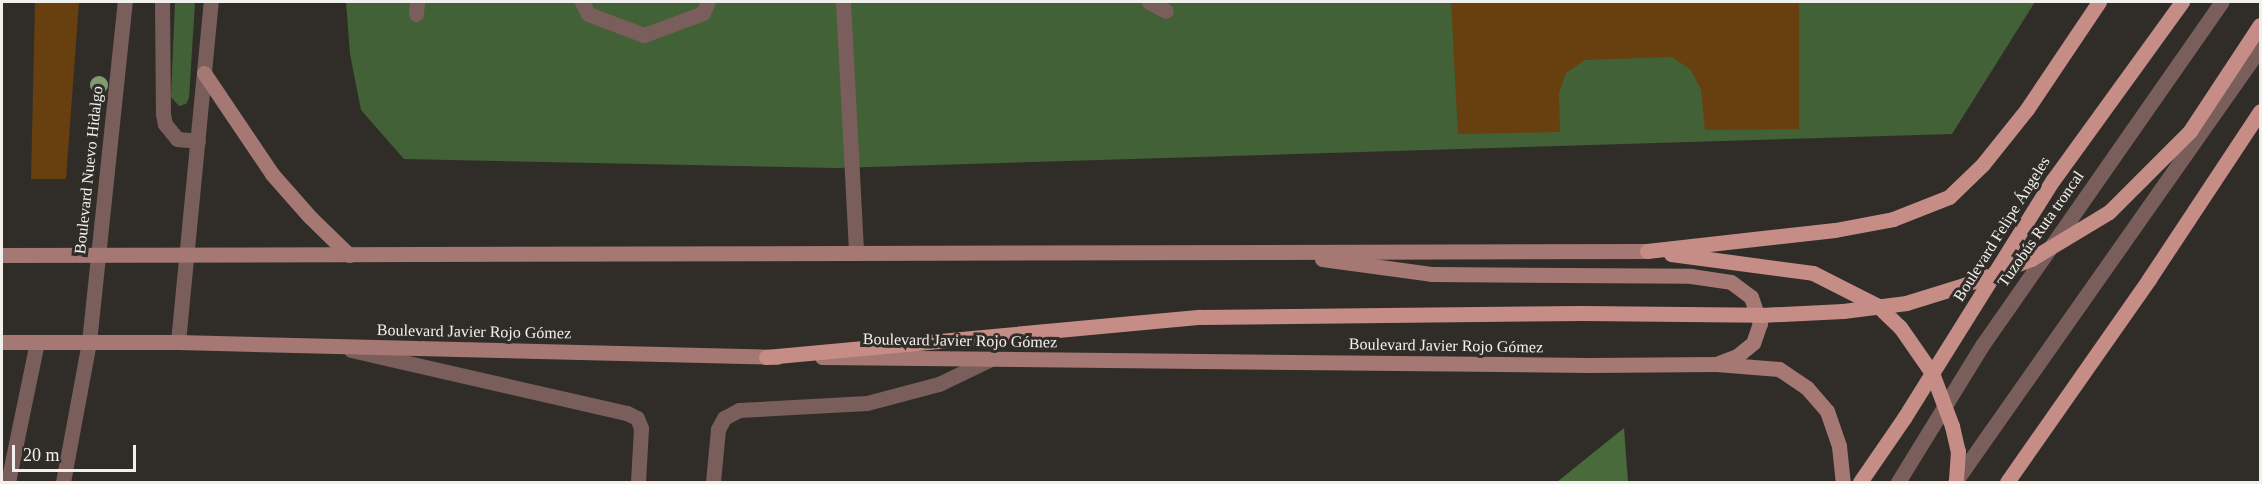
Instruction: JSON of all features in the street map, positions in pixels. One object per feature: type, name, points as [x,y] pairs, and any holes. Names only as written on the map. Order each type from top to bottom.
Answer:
[{"type":"main road","points":[[2,255],[1647,251],[1835,230],[1893,219],[1949,197],[1983,164],[2027,109],[2099,2]]},
{"type":"main road","name":"Boulevard Felipe Ángeles","points":[[1860,483],[2053,180],[2182,2]]},
{"type":"main road","points":[[766,357],[1200,317],[1582,313],[1760,315],[1843,311],[1906,303],[1964,285],[2031,259],[2109,212],[2190,131],[2260,25]]},
{"type":"main road","points":[[204,73],[272,174],[309,216],[349,255]]},
{"type":"main road","points":[[2007,483],[2149,279],[2260,111]]},
{"type":"main road","points":[[1647,251],[1813,273],[1878,306],[1900,327],[1932,373],[1945,405],[1958,451],[1956,482]]},
{"type":"main road","points":[[1265,252],[1431,274],[1691,276],[1731,282],[1751,297],[1760,323],[1754,343],[1737,356],[1716,364]]},
{"type":"main road","name":"Boulevard Javier Rojo Gómez","points":[[2,342],[178,342],[766,357],[1589,365],[1716,364],[1779,369],[1808,388],[1827,411],[1839,446],[1843,483]]},
{"type":"street","name":"Boulevard Nuevo Hidalgo","points":[[63,483],[88,342],[124,2]]},
{"type":"street","points":[[162,2],[165,124],[177,139],[198,141]]},
{"type":"street","points":[[178,342],[211,2]]},
{"type":"street","points":[[582,2],[588,14],[644,35],[703,13],[708,2]]},
{"type":"street","points":[[843,2],[856,253]]},
{"type":"street","points":[[1149,2],[1166,11]]},
{"type":"street","name":"Tuzobús Ruta troncal","points":[[1898,483],[1983,344],[2222,2]]},
{"type":"street","points":[[1956,482],[2260,48]]},
{"type":"street","points":[[8,483],[37,342]]},
{"type":"street","points":[[334,346],[627,413],[637,418],[641,428],[638,483]]},
{"type":"street","points":[[713,483],[718,429],[724,418],[739,410],[867,403],[939,384],[991,359]]},
{"type":"green space","points":[[175,2],[195,2],[189,98],[186,104],[179,106],[171,97]]},
{"type":"green space","points":[[346,2],[2035,2],[1952,134],[835,168],[404,159],[361,110],[350,54]]},
{"type":"green space","points":[[1624,428],[1628,482],[1557,482]]},
{"type":"building","points":[[35,2],[79,2],[66,179],[31,179]]},
{"type":"building","points":[[1451,2],[1799,2],[1799,129],[1705,130],[1701,90],[1691,70],[1672,57],[1585,60],[1566,73],[1559,93],[1560,132],[1458,134]]}]
